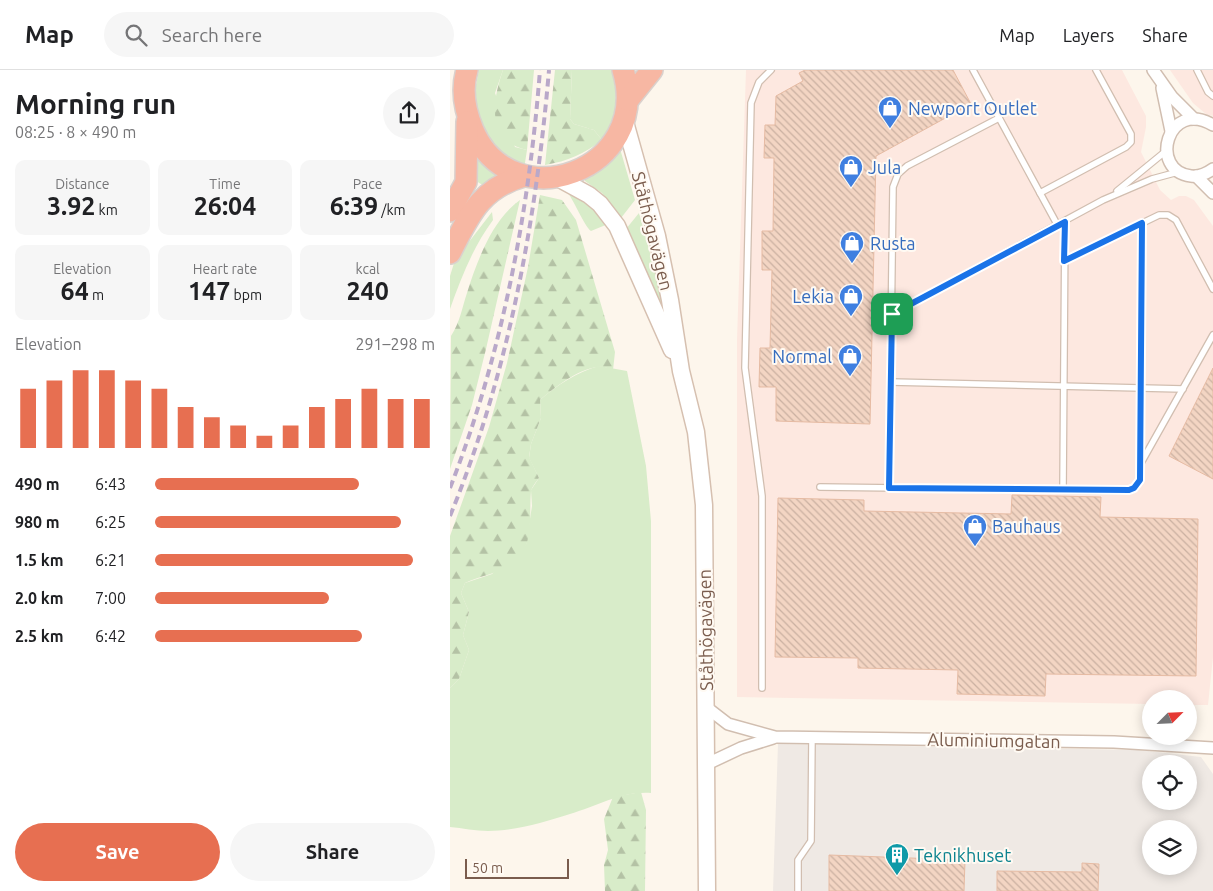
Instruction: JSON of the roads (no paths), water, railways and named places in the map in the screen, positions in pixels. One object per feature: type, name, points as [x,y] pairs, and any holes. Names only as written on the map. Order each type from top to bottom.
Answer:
[{"type":"highway","points":[[468,117],[485,151],[498,164],[524,176],[556,177],[577,171],[602,156],[619,134],[625,122],[628,100],[623,70]]},
{"type":"highway","points":[[628,100],[652,70]]},
{"type":"highway","points":[[450,211],[466,182],[468,117],[464,75]]},
{"type":"highway","points":[[450,195],[467,147]]},
{"type":"highway","points":[[451,251],[471,214],[485,195],[500,186],[524,176]]},
{"type":"main road","name":"Ståthögavägen","points":[[625,122],[657,236],[670,300],[681,372],[696,432],[701,466],[704,505],[707,891]]},
{"type":"main road","name":"Ståthögavägen","points":[[556,177],[589,195],[600,204],[617,226],[681,372]]},
{"type":"street","points":[[1153,70],[1161,84],[1194,119],[1213,125]]},
{"type":"street","points":[[1161,84],[1171,131]]},
{"type":"street","points":[[1194,119],[1177,124],[1171,131],[1166,151],[1173,166],[1180,172],[1196,176],[1213,193]]},
{"type":"street","points":[[1196,176],[1213,169]]},
{"type":"street","name":"Aluminiumgatan","points":[[706,707],[733,726],[775,737],[1114,742],[1213,748]]},
{"type":"street","name":"Aluminiumgatan","points":[[707,764],[741,748],[775,737]]},
{"type":"lane","points":[[762,688],[762,496],[751,418],[746,358],[751,103],[759,82],[771,70]]},
{"type":"lane","points":[[973,70],[1058,226]]},
{"type":"lane","points":[[1040,193],[1126,147],[1131,142],[1131,134],[1096,70]]},
{"type":"lane","points":[[1197,70],[1208,92],[1213,96]]},
{"type":"lane","points":[[889,488],[893,187],[898,174],[907,166],[999,118]]},
{"type":"lane","points":[[892,314],[1103,200],[1143,172],[1166,151]]},
{"type":"lane","points":[[1103,200],[1152,179],[1180,172]]},
{"type":"lane","points":[[1064,261],[1159,215],[1168,215],[1176,220],[1213,289]]},
{"type":"lane","points":[[1063,490],[1065,222]]},
{"type":"lane","points":[[820,487],[1063,490],[1129,490],[1134,488],[1140,480],[1142,223]]},
{"type":"lane","points":[[1140,465],[1213,335]]},
{"type":"lane","points":[[891,382],[1183,388]]},
{"type":"lane","points":[[798,891],[798,860],[811,841],[812,737]]},
{"type":"railway","points":[[450,488],[484,387],[510,282],[529,177],[540,70]]},
{"type":"railway","points":[[450,516],[488,408],[516,297],[536,184],[549,70]]},
{"type":"place","name":"Newport Outlet","points":[[890,129]]},
{"type":"place","name":"Jula","points":[[851,188]]},
{"type":"place","name":"Rusta","points":[[852,264]]},
{"type":"place","name":"Lekia","points":[[851,317]]},
{"type":"place","name":"Normal","points":[[850,377]]},
{"type":"place","name":"Bauhaus","points":[[975,547]]},
{"type":"place","name":"Teknikhuset","points":[[897,876]]}]
